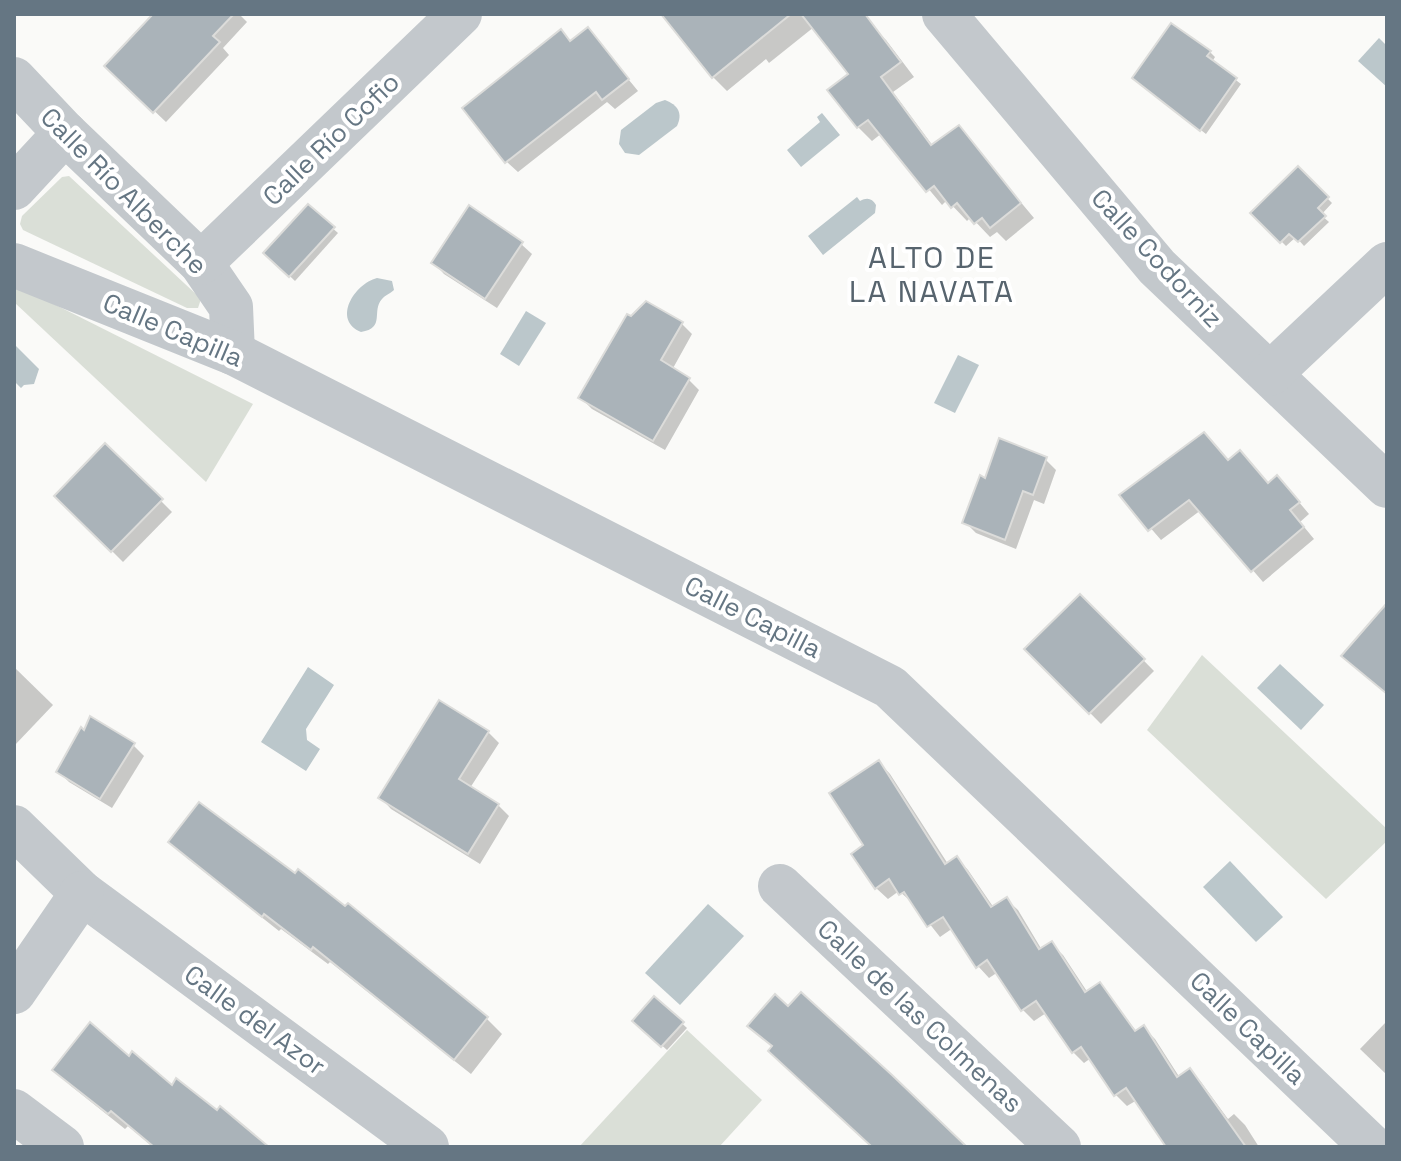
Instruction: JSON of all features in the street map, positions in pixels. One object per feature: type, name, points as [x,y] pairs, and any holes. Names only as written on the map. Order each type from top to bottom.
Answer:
[{"type":"street","name":"Calle Río Cofio","points":[[201,263],[460,14]]},
{"type":"street","name":"Calle Codorniz","points":[[944,14],[1157,267],[1387,486]]},
{"type":"street","name":"Calle Río Alberche","points":[[14,79],[65,133],[201,263],[231,307],[233,353]]},
{"type":"street","points":[[14,188],[65,133]]},
{"type":"street","points":[[1270,374],[1387,264]]},
{"type":"street","name":"Calle Capilla","points":[[14,265],[233,353],[890,687],[1372,1147]]},
{"type":"street","name":"Calle del Azor","points":[[14,827],[82,893],[427,1147]]},
{"type":"street","name":"Calle de las Colmenas","points":[[780,886],[1059,1147]]},
{"type":"street","points":[[14,992],[82,893]]},
{"type":"street","points":[[14,1111],[62,1147]]},
{"type":"shaded area","points":[[1379,38],[1387,46],[1387,87],[1358,61]]},
{"type":"shaded area","points":[[665,100],[678,110],[677,126],[639,155],[625,153],[619,144],[621,130],[656,103]]},
{"type":"shaded area","points":[[822,113],[840,135],[801,167],[787,150],[820,122],[817,117]]},
{"type":"shaded area","points":[[69,176],[201,299],[198,308],[187,308],[23,230],[20,224],[22,216],[62,177]]},
{"type":"shaded area","points":[[857,197],[860,201],[873,201],[875,213],[823,255],[808,236]]},
{"type":"shaded area","points":[[377,278],[392,281],[394,290],[379,304],[373,327],[361,332],[352,326],[347,311],[361,287]]},
{"type":"shaded area","points":[[14,284],[253,404],[206,482],[14,302]]},
{"type":"shaded area","points":[[526,311],[546,323],[519,366],[500,354]]},
{"type":"shaded area","points":[[14,344],[39,369],[34,384],[21,388],[14,381]]},
{"type":"shaded area","points":[[958,355],[979,365],[955,413],[934,403]]},
{"type":"shaded area","points":[[1202,655],[1387,829],[1387,841],[1326,899],[1147,730]]},
{"type":"shaded area","points":[[1280,664],[1324,705],[1301,730],[1257,688]]},
{"type":"shaded area","points":[[308,667],[334,685],[306,729],[307,740],[320,749],[306,771],[261,742]]},
{"type":"shaded area","points":[[1230,861],[1283,917],[1256,942],[1203,887]]},
{"type":"shaded area","points":[[708,904],[744,936],[680,1005],[645,973]]},
{"type":"shaded area","points":[[687,1030],[762,1100],[719,1147],[579,1147]]},
{"type":"building","points":[[153,14],[234,14],[213,36],[220,42],[153,113],[104,66]]},
{"type":"building","points":[[661,14],[791,14],[712,78]]},
{"type":"building","points":[[801,14],[865,14],[901,62],[881,77],[931,145],[959,125],[1021,203],[990,228],[982,218],[974,224],[957,203],[951,208],[934,186],[926,192],[868,120],[857,128],[827,90],[848,74]]},
{"type":"building","points":[[1171,23],[1211,51],[1207,56],[1237,78],[1200,131],[1132,78]]},
{"type":"building","points":[[588,27],[629,79],[602,100],[596,92],[505,163],[462,108],[561,29],[570,41]]},
{"type":"building","points":[[1298,166],[1329,197],[1318,208],[1326,216],[1298,242],[1289,234],[1280,243],[1250,213]]},
{"type":"building","points":[[308,204],[335,227],[289,277],[263,253]]},
{"type":"building","points":[[469,205],[523,242],[485,299],[431,263]]},
{"type":"building","points":[[646,301],[683,322],[661,360],[690,378],[653,441],[578,398],[627,314],[631,316]]},
{"type":"building","points":[[1204,432],[1228,460],[1240,450],[1268,483],[1277,475],[1300,502],[1290,510],[1304,527],[1251,572],[1189,500],[1148,531],[1119,495]]},
{"type":"building","points":[[999,438],[1047,457],[1033,495],[1023,491],[1005,540],[962,523],[980,475],[985,478]]},
{"type":"building","points":[[105,443],[163,499],[111,552],[54,496]]},
{"type":"building","points":[[1080,594],[1145,659],[1089,714],[1024,649]]},
{"type":"building","points":[[1387,603],[1387,694],[1341,656]]},
{"type":"building","points":[[439,700],[489,731],[459,779],[499,804],[468,854],[378,798]]},
{"type":"building","points":[[90,716],[135,743],[100,799],[56,772]]},
{"type":"building","points":[[879,760],[945,864],[957,856],[991,907],[1007,897],[1039,949],[1052,941],[1085,992],[1100,982],[1135,1031],[1144,1025],[1177,1077],[1190,1068],[1246,1147],[1166,1147],[1126,1088],[1114,1096],[1081,1047],[1072,1053],[1036,1001],[1021,1011],[987,960],[976,968],[943,917],[927,927],[904,892],[899,895],[889,879],[875,889],[851,854],[863,845],[829,793]]},
{"type":"building","points":[[199,802],[295,873],[298,869],[345,906],[348,903],[488,1017],[454,1060],[313,947],[311,950],[264,914],[262,917],[168,842]]},
{"type":"building","points":[[801,992],[967,1147],[872,1147],[768,1051],[772,1046],[747,1026],[775,994],[788,1006]]},
{"type":"building","points":[[654,996],[684,1022],[661,1047],[632,1021]]},
{"type":"building","points":[[90,1022],[129,1056],[132,1051],[172,1085],[176,1078],[217,1110],[220,1106],[269,1147],[154,1147],[111,1111],[108,1114],[52,1070]]},
{"type":"district","name":"ALTO DE LA NAVATA","points":[[932,275]]}]
